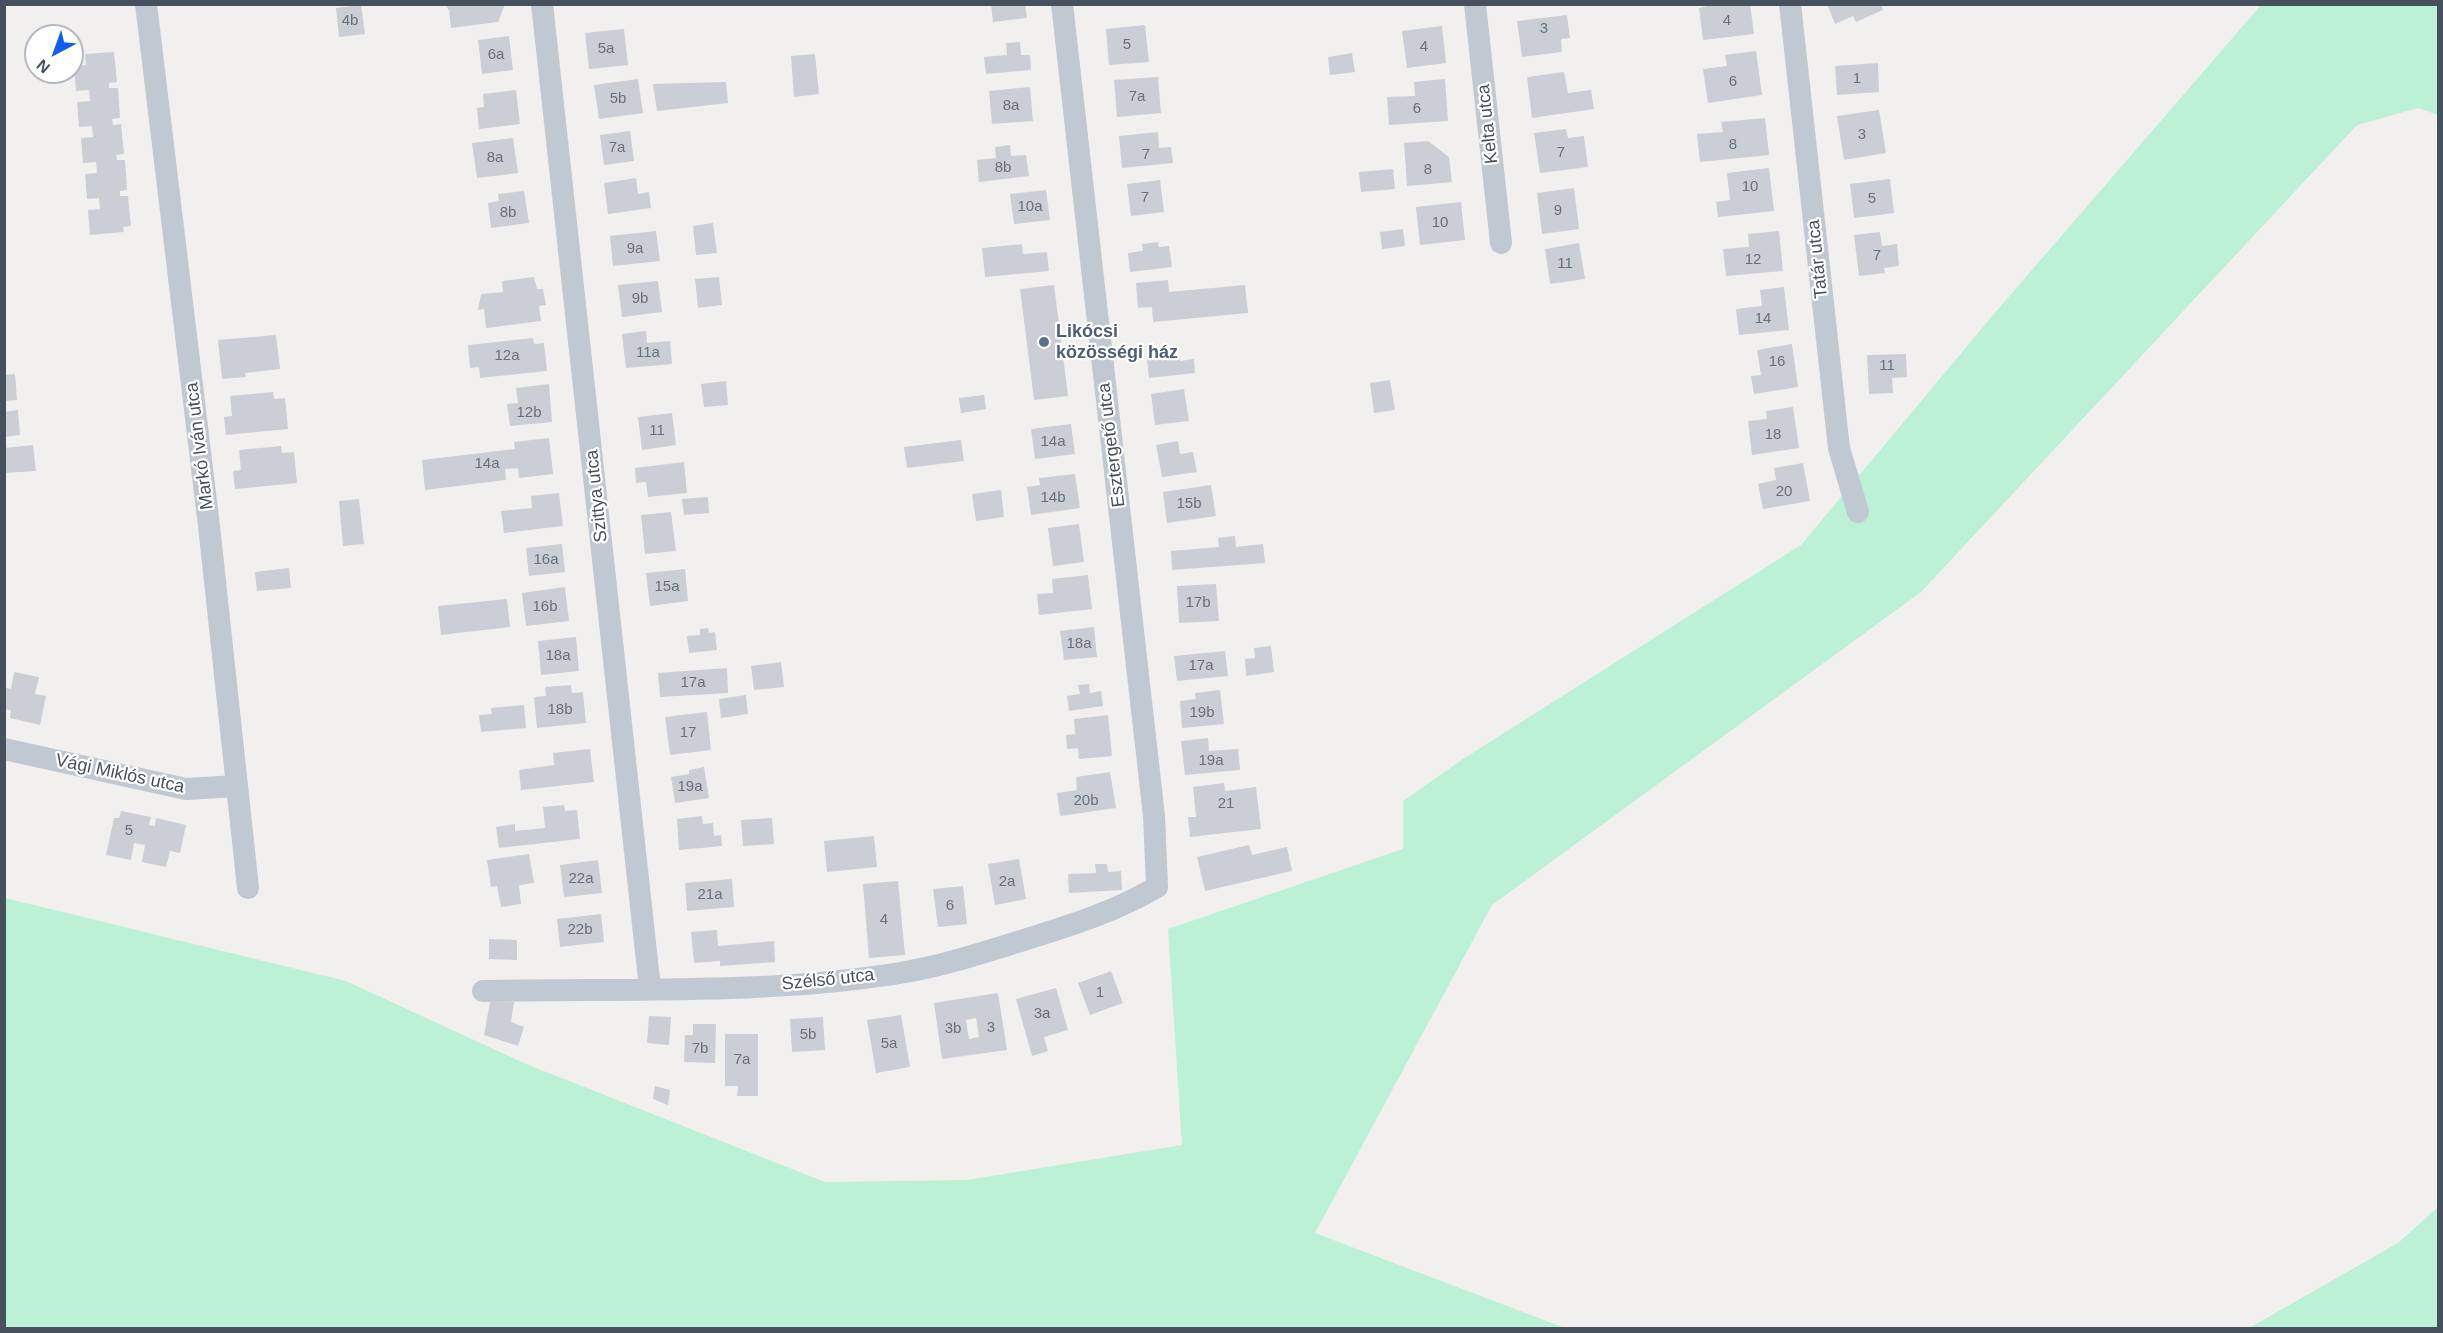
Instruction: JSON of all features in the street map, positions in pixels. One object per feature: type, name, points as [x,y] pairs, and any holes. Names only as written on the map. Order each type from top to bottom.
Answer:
[{"type":"street","name":"Markó Iván utca","points":[[146,4],[208,514],[248,888]]},
{"type":"street","name":"Szittya utca","points":[[542,4],[650,988]]},
{"type":"street","name":"Esztergető utca","points":[[1062,4],[1154,816],[1157,887]]},
{"type":"street","name":"Kelta utca","points":[[1475,4],[1501,243]]},
{"type":"street","name":"Tatár utca","points":[[1790,4],[1839,448],[1858,512]]},
{"type":"street","name":"Vági Miklós utca","points":[[4,749],[186,789],[237,786]]},
{"type":"street","name":"Szélső utca","points":[[483,991],[735,989],[901,973],[974,956],[1056,930],[1122,907],[1157,887]]},
{"type":"green space","points":[[2434,4],[2438,6],[2438,115],[2418,108],[2357,125],[1921,592],[1492,905],[1315,1233],[1565,1328],[5,1328],[5,898],[346,981],[526,1064],[825,1182],[967,1180],[1182,1145],[1168,929],[1403,849],[1403,801],[1466,757],[1801,545],[1993,315],[2261,5]]},
{"type":"green space","points":[[2438,1207],[2438,1328],[2249,1328],[2398,1243]]},
{"type":"building","points":[[445,4],[505,4],[498,22],[451,28],[449,10]]},
{"type":"building","points":[[991,4],[1025,4],[1027,18],[993,22]]},
{"type":"building","points":[[1717,4],[1750,4],[1754,34],[1703,40],[1699,8]]},
{"type":"building","points":[[1827,4],[1881,4],[1883,10],[1856,22],[1853,16],[1835,24]]},
{"type":"building","points":[[361,5],[365,34],[339,37],[336,8]]},
{"type":"building","points":[[1567,15],[1570,38],[1561,39],[1562,52],[1522,57],[1517,21]]},
{"type":"building","points":[[1145,25],[1149,62],[1109,65],[1106,29]]},
{"type":"building","points":[[1442,26],[1446,63],[1407,68],[1402,31]]},
{"type":"building","points":[[624,29],[628,65],[589,69],[585,33]]},
{"type":"building","points":[[509,36],[513,70],[482,74],[478,40]]},
{"type":"building","points":[[1020,42],[1021,55],[1030,55],[1031,70],[986,74],[984,57],[1007,55],[1006,43]]},
{"type":"building","points":[[1756,51],[1762,95],[1708,103],[1703,69],[1727,66],[1725,55]]},
{"type":"building","points":[[114,52],[117,82],[109,83],[109,88],[118,88],[120,118],[112,119],[113,125],[121,124],[124,154],[116,155],[117,160],[125,160],[127,190],[120,191],[120,196],[128,196],[131,226],[123,227],[124,232],[90,235],[88,210],[100,209],[99,198],[87,199],[85,174],[97,173],[96,162],[83,163],[81,138],[93,137],[92,126],[79,127],[77,102],[90,101],[89,90],[76,91],[75,84],[84,84],[85,54]]},
{"type":"building","points":[[1352,53],[1355,72],[1330,75],[1328,57]]},
{"type":"building","points":[[815,54],[819,94],[794,97],[791,56]]},
{"type":"building","points":[[1878,63],[1879,92],[1837,95],[1835,66]]},
{"type":"building","points":[[1564,72],[1568,93],[1591,90],[1594,109],[1532,118],[1527,77]]},
{"type":"building","points":[[1158,77],[1161,113],[1117,117],[1114,80]]},
{"type":"building","points":[[638,79],[643,113],[599,119],[594,85]]},
{"type":"building","points":[[1445,79],[1448,121],[1389,125],[1387,97],[1415,96],[1414,82]]},
{"type":"building","points":[[726,82],[728,103],[657,111],[653,84]]},
{"type":"building","points":[[1030,87],[1033,121],[992,124],[989,91]]},
{"type":"building","points":[[516,90],[520,124],[479,129],[477,108],[484,107],[483,94]]},
{"type":"building","points":[[1879,110],[1886,153],[1844,160],[1837,116]]},
{"type":"building","points":[[1765,118],[1769,155],[1700,162],[1697,134],[1723,132],[1721,122]]},
{"type":"building","points":[[1566,129],[1568,138],[1584,136],[1588,167],[1540,173],[1534,133]]},
{"type":"building","points":[[630,131],[634,161],[604,165],[600,135]]},
{"type":"building","points":[[1158,132],[1159,148],[1171,147],[1173,163],[1122,168],[1119,136]]},
{"type":"building","points":[[513,138],[518,173],[477,178],[472,143]]},
{"type":"building","points":[[1428,141],[1449,157],[1452,182],[1407,186],[1404,143]]},
{"type":"building","points":[[1010,145],[1011,156],[1026,155],[1029,176],[979,182],[977,160],[996,158],[995,147]]},
{"type":"building","points":[[1769,168],[1774,211],[1718,217],[1716,202],[1730,200],[1727,173]]},
{"type":"building","points":[[1393,169],[1395,189],[1361,192],[1359,172]]},
{"type":"building","points":[[636,178],[638,194],[649,192],[651,208],[608,214],[604,183]]},
{"type":"building","points":[[1890,179],[1894,213],[1854,218],[1850,184]]},
{"type":"building","points":[[1160,180],[1164,212],[1131,216],[1127,184]]},
{"type":"building","points":[[1574,188],[1579,229],[1542,234],[1537,193]]},
{"type":"building","points":[[1046,190],[1050,220],[1014,224],[1010,194]]},
{"type":"building","points":[[524,191],[529,223],[491,228],[488,203],[499,201],[498,194]]},
{"type":"building","points":[[1461,202],[1465,240],[1420,245],[1416,207]]},
{"type":"building","points":[[713,223],[717,253],[696,255],[693,226]]},
{"type":"building","points":[[1403,229],[1405,246],[1382,249],[1380,232]]},
{"type":"building","points":[[656,231],[660,261],[613,266],[610,236]]},
{"type":"building","points":[[1779,231],[1783,271],[1726,276],[1723,249],[1749,247],[1748,234]]},
{"type":"building","points":[[1880,232],[1882,246],[1897,244],[1899,266],[1884,268],[1885,273],[1859,276],[1854,235]]},
{"type":"building","points":[[1158,242],[1159,247],[1169,246],[1172,267],[1130,272],[1128,253],[1143,251],[1142,244]]},
{"type":"building","points":[[1579,243],[1585,279],[1550,284],[1545,249]]},
{"type":"building","points":[[1022,244],[1023,254],[1047,252],[1049,271],[985,277],[982,248]]},
{"type":"building","points":[[534,277],[537,289],[543,289],[546,305],[539,306],[541,321],[486,328],[484,309],[478,310],[481,294],[503,292],[502,281]]},
{"type":"building","points":[[719,277],[722,305],[698,308],[695,279]]},
{"type":"building","points":[[1168,280],[1169,292],[1245,285],[1248,313],[1153,322],[1152,307],[1138,308],[1136,283]]},
{"type":"building","points":[[658,281],[662,312],[622,317],[618,285]]},
{"type":"building","name":"Likócsi közösségi ház","points":[[1054,285],[1068,396],[1034,400],[1020,289]]},
{"type":"building","points":[[1784,287],[1789,330],[1739,335],[1736,309],[1762,306],[1760,290]]},
{"type":"building","points":[[646,331],[647,343],[670,341],[672,364],[626,368],[622,334]]},
{"type":"building","points":[[276,335],[280,369],[245,373],[246,377],[222,379],[218,340]]},
{"type":"building","points":[[533,338],[534,344],[544,343],[547,371],[480,378],[479,367],[470,368],[468,345]]},
{"type":"building","points":[[1792,344],[1798,387],[1754,394],[1751,376],[1761,375],[1757,350]]},
{"type":"building","points":[[1906,354],[1907,377],[1892,378],[1893,393],[1869,394],[1867,355]]},
{"type":"building","points":[[1180,355],[1180,361],[1194,359],[1195,373],[1149,378],[1147,359]]},
{"type":"building","points":[[15,374],[17,400],[4,401],[4,375]]},
{"type":"building","points":[[1390,380],[1395,410],[1374,413],[1370,383]]},
{"type":"building","points":[[726,381],[728,405],[704,407],[701,384]]},
{"type":"building","points":[[549,384],[552,422],[510,426],[507,404],[518,403],[516,388]]},
{"type":"building","points":[[1184,389],[1189,421],[1155,425],[1151,394]]},
{"type":"building","points":[[273,392],[274,399],[285,398],[288,429],[226,435],[224,417],[232,416],[230,396]]},
{"type":"building","points":[[984,395],[986,409],[961,413],[959,398]]},
{"type":"building","points":[[1793,407],[1799,448],[1752,455],[1748,421],[1767,419],[1766,411]]},
{"type":"building","points":[[18,410],[20,435],[4,437],[4,412]]},
{"type":"building","points":[[672,413],[676,445],[642,450],[638,417]]},
{"type":"building","points":[[1071,424],[1075,454],[1035,459],[1031,429]]},
{"type":"building","points":[[549,438],[553,474],[519,478],[518,468],[505,469],[506,480],[425,490],[422,460],[515,449],[514,442]]},
{"type":"building","points":[[961,440],[964,461],[907,468],[904,447]]},
{"type":"building","points":[[1178,441],[1180,454],[1193,452],[1197,472],[1162,477],[1156,445]]},
{"type":"building","points":[[33,445],[36,471],[4,473],[4,448]]},
{"type":"building","points":[[281,446],[282,453],[294,452],[297,483],[235,489],[233,471],[241,470],[239,450]]},
{"type":"building","points":[[684,462],[687,493],[648,497],[646,482],[636,483],[635,468]]},
{"type":"building","points":[[1803,463],[1810,501],[1763,509],[1758,484],[1776,480],[1774,468]]},
{"type":"building","points":[[1075,474],[1080,508],[1031,515],[1027,487],[1040,485],[1039,478]]},
{"type":"building","points":[[1211,485],[1216,516],[1167,523],[1163,492]]},
{"type":"building","points":[[1001,490],[1004,517],[976,521],[972,494]]},
{"type":"building","points":[[559,493],[563,526],[504,533],[501,511],[532,508],[531,496]]},
{"type":"building","points":[[708,497],[709,513],[684,515],[682,499]]},
{"type":"building","points":[[359,499],[364,544],[343,546],[339,501]]},
{"type":"building","points":[[671,512],[676,551],[645,554],[641,515]]},
{"type":"building","points":[[1079,524],[1084,562],[1053,566],[1048,528]]},
{"type":"building","points":[[1235,536],[1236,547],[1263,544],[1265,563],[1172,570],[1171,551],[1219,547],[1218,538]]},
{"type":"building","points":[[562,544],[565,572],[529,576],[526,548]]},
{"type":"building","points":[[289,568],[291,588],[257,591],[255,572]]},
{"type":"building","points":[[685,569],[688,601],[650,606],[646,573]]},
{"type":"building","points":[[1088,575],[1092,609],[1039,615],[1037,594],[1053,593],[1052,579]]},
{"type":"building","points":[[1216,584],[1219,621],[1179,623],[1177,586]]},
{"type":"building","points":[[565,587],[569,621],[526,626],[522,593]]},
{"type":"building","points":[[507,599],[510,627],[441,635],[438,606]]},
{"type":"building","points":[[1094,627],[1097,657],[1064,660],[1060,631]]},
{"type":"building","points":[[708,628],[709,633],[715,632],[717,650],[689,653],[687,636],[700,635],[700,629]]},
{"type":"building","points":[[576,637],[579,671],[541,675],[538,641]]},
{"type":"building","points":[[1271,646],[1274,672],[1246,676],[1245,659],[1255,658],[1254,648]]},
{"type":"building","points":[[1225,651],[1228,676],[1177,681],[1174,656]]},
{"type":"building","points":[[781,662],[784,687],[754,690],[751,666]]},
{"type":"building","points":[[727,668],[728,693],[660,697],[658,673]]},
{"type":"building","points":[[14,672],[39,677],[35,694],[46,696],[40,725],[10,718],[11,710],[4,709],[4,687],[11,689]]},
{"type":"building","points":[[1089,684],[1090,693],[1101,691],[1103,706],[1069,711],[1067,696],[1080,694],[1078,685]]},
{"type":"building","points":[[571,685],[572,693],[583,692],[586,723],[537,728],[534,697],[546,696],[545,687]]},
{"type":"building","points":[[1220,690],[1224,724],[1182,728],[1180,701],[1196,699],[1195,693]]},
{"type":"building","points":[[746,695],[748,714],[721,718],[719,699]]},
{"type":"building","points":[[524,705],[526,728],[481,732],[479,715],[492,714],[491,708]]},
{"type":"building","points":[[707,712],[711,750],[670,755],[665,717]]},
{"type":"building","points":[[1108,715],[1112,756],[1079,759],[1078,748],[1067,749],[1066,735],[1075,734],[1074,719]]},
{"type":"building","points":[[1208,738],[1209,751],[1238,749],[1240,770],[1185,775],[1181,741]]},
{"type":"building","points":[[590,749],[594,782],[521,790],[519,770],[554,765],[553,753]]},
{"type":"building","points":[[704,767],[709,798],[675,803],[671,777],[689,774],[689,770]]},
{"type":"building","points":[[1110,772],[1116,808],[1060,816],[1057,793],[1077,790],[1076,777]]},
{"type":"building","points":[[1224,783],[1225,791],[1256,787],[1261,829],[1190,837],[1188,817],[1196,817],[1193,787]]},
{"type":"building","points":[[564,805],[565,811],[577,810],[580,839],[499,848],[496,827],[515,824],[515,831],[545,828],[543,807]]},
{"type":"building","points":[[121,811],[151,817],[149,825],[155,826],[156,818],[186,825],[180,853],[170,851],[166,867],[142,862],[145,845],[134,843],[131,860],[106,855],[114,818],[119,818]]},
{"type":"building","points":[[702,816],[703,824],[713,823],[714,836],[721,835],[722,846],[679,850],[677,819]]},
{"type":"building","points":[[772,818],[774,844],[743,846],[741,820]]},
{"type":"building","points":[[874,836],[877,867],[827,872],[824,841]]},
{"type":"building","points":[[1249,845],[1252,855],[1287,847],[1292,871],[1205,891],[1197,857]]},
{"type":"building","points":[[529,854],[534,883],[519,885],[521,904],[501,907],[497,886],[491,887],[487,860]]},
{"type":"building","points":[[1019,859],[1026,899],[995,905],[988,864]]},
{"type":"building","points":[[598,860],[602,893],[564,897],[560,865]]},
{"type":"building","points":[[1095,864],[1107,864],[1108,872],[1121,871],[1122,890],[1069,893],[1068,874],[1096,873]]},
{"type":"building","points":[[732,879],[734,907],[687,911],[685,883]]},
{"type":"building","points":[[898,881],[905,955],[869,958],[863,884]]},
{"type":"building","points":[[963,886],[967,924],[938,927],[933,889]]},
{"type":"building","points":[[601,914],[604,942],[560,947],[557,919]]},
{"type":"building","points":[[717,930],[718,946],[774,941],[775,962],[720,966],[720,961],[694,963],[691,932]]},
{"type":"building","points":[[489,939],[517,940],[517,960],[489,959]]},
{"type":"building","points":[[1111,971],[1123,1003],[1090,1015],[1078,983]]},
{"type":"building","points":[[1056,988],[1068,1030],[1044,1037],[1048,1051],[1032,1056],[1016,999]]},
{"type":"building","points":[[998,993],[1007,1050],[942,1059],[934,1003]],"holes":[[[976,1018],[979,1037],[969,1039],[966,1020]]]},
{"type":"building","points":[[490,1002],[514,1002],[511,1022],[524,1027],[518,1046],[484,1035]]},
{"type":"building","points":[[901,1015],[910,1067],[876,1073],[867,1020]]},
{"type":"building","points":[[649,1016],[671,1017],[669,1045],[647,1043]]},
{"type":"building","points":[[823,1017],[825,1050],[792,1052],[790,1019]]},
{"type":"building","points":[[693,1024],[716,1024],[715,1063],[684,1062],[685,1035],[693,1035]]},
{"type":"building","points":[[725,1034],[758,1034],[758,1096],[737,1096],[738,1086],[725,1086]]},
{"type":"building","points":[[655,1086],[670,1090],[668,1105],[653,1099]]},
{"type":"place","name":"Likócsi közösségi ház","points":[[1044,342]]}]
